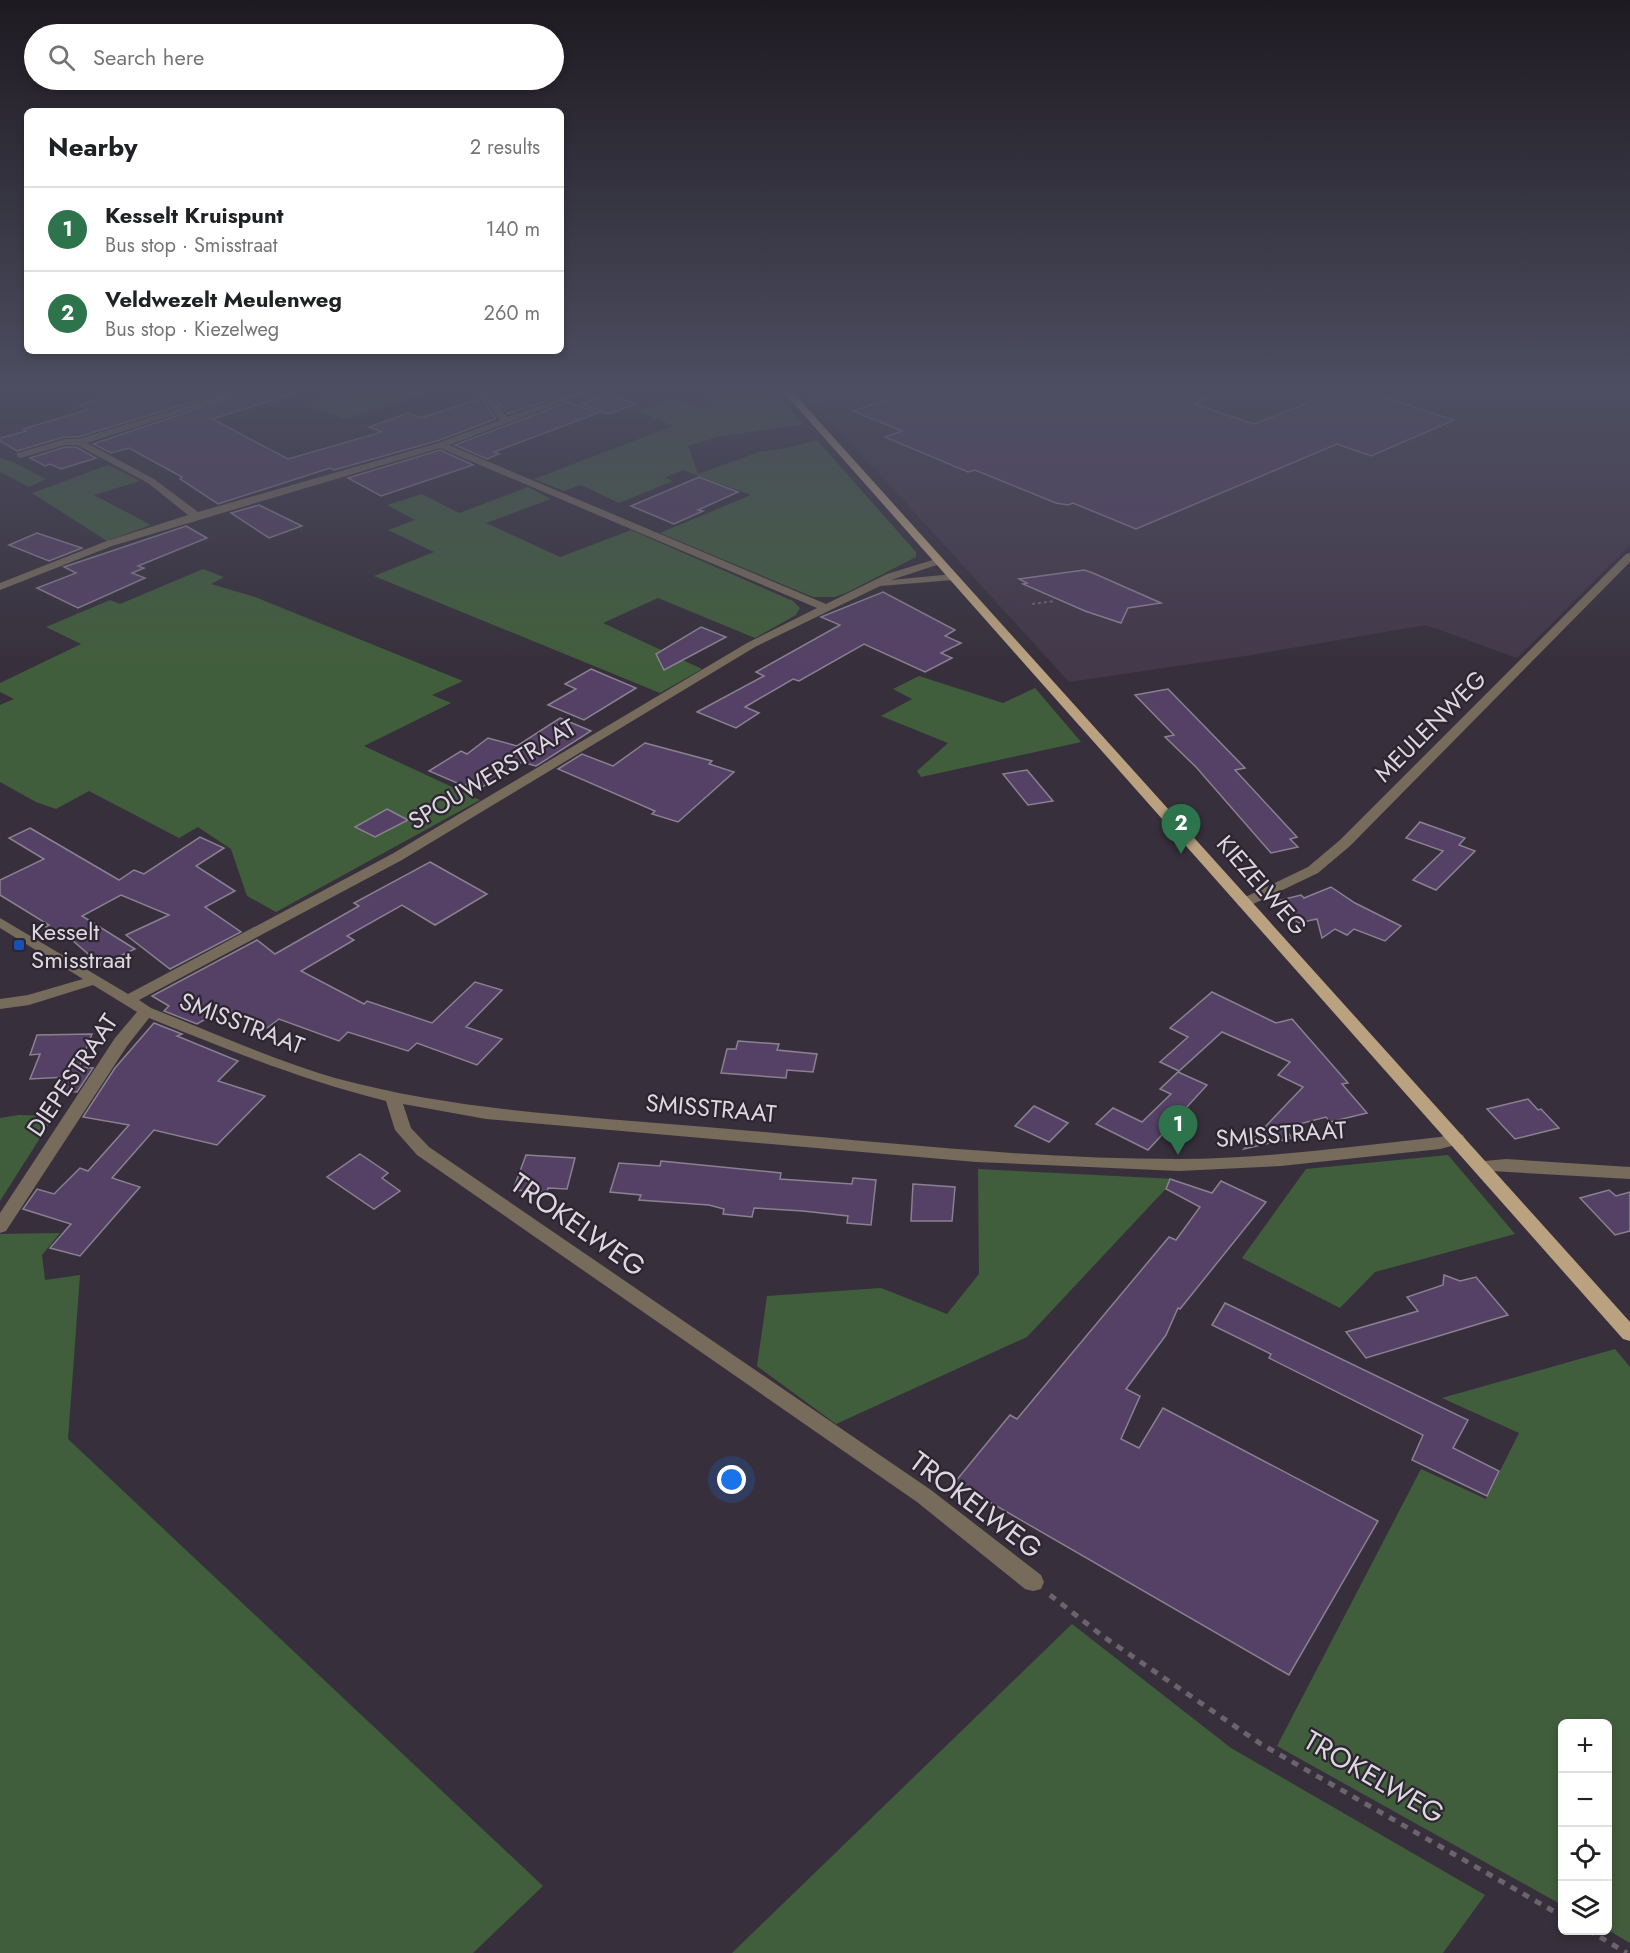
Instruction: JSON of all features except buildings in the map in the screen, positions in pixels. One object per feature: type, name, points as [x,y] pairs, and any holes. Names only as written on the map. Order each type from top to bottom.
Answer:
[{"type":"main road","name":"KIEZELWEG","points":[[867,480],[1630,1334]]},
{"type":"street","points":[[149,480],[196,516]]},
{"type":"street","points":[[0,587],[108,544],[320,480]]},
{"type":"street","points":[[524,480],[824,607]]},
{"type":"street","name":"MEULENWEG","points":[[1244,903],[1313,870],[1345,843],[1630,556]]},
{"type":"street","name":"SPOUWERSTRAAT","points":[[128,1000],[397,857],[751,645],[824,607],[878,585],[891,576],[939,561]]},
{"type":"street","name":"SPOUWERSTRAAT","points":[[878,585],[953,577]]},
{"type":"street","name":"SMISSTRAAT","points":[[0,922],[92,981],[146,1011],[262,1058],[330,1082],[393,1097],[486,1113],[976,1156],[1167,1164],[1281,1160],[1440,1143],[1457,1139]]},
{"type":"street","points":[[0,1004],[29,999],[92,981]]},
{"type":"street","name":"DIEPESTRAAT","points":[[0,1227],[121,1042],[146,1011]]},
{"type":"street","name":"TROKELWEG","points":[[393,1097],[403,1130],[423,1151],[924,1497],[1033,1582]]},
{"type":"street","points":[[1480,1166],[1506,1165],[1630,1173]]},
{"type":"path","points":[[1032,603],[1055,601]]},
{"type":"path","name":"TROKELWEG","points":[[1033,1582],[1104,1637],[1261,1744],[1558,1913]]},
{"type":"path","points":[[1596,1935],[1627,1953]]},
{"type":"shaded area","points":[[885,480],[1630,480],[1630,545],[1517,658],[1426,625],[1245,656],[1069,682]]},
{"type":"green space","points":[[16,480],[44,480],[29,487]]},
{"type":"green space","points":[[67,480],[138,480],[140,481],[94,495],[151,525],[107,541],[32,493]]},
{"type":"green space","points":[[537,480],[673,481],[619,503],[581,485],[564,491]]},
{"type":"green space","points":[[711,480],[852,480],[916,552],[916,557],[846,593],[834,597],[813,597],[660,533],[751,495]]},
{"type":"green space","points":[[528,487],[551,499],[486,523],[560,557],[631,530],[793,601],[800,608],[796,615],[755,638],[658,598],[603,623],[702,669],[660,693],[374,576],[434,552],[388,530],[415,520],[387,505],[422,494],[459,513]]},
{"type":"green space","points":[[203,569],[224,577],[211,584],[255,597],[463,681],[432,695],[451,703],[364,746],[480,800],[276,912],[247,896],[231,849],[198,827],[179,838],[89,791],[56,809],[36,802],[0,782],[0,705],[14,699],[0,692],[0,683],[81,644],[46,627],[110,600],[120,604]]},
{"type":"green space","points":[[919,676],[1003,703],[1035,688],[1081,742],[921,777],[917,771],[948,743],[881,716],[912,699],[893,689]]},
{"type":"green space","points":[[19,1115],[54,1116],[0,1201],[0,1118]]},
{"type":"green space","points":[[1448,1155],[1515,1234],[1375,1272],[1340,1308],[1242,1258],[1306,1169]]},
{"type":"green space","points":[[978,1169],[1175,1179],[1027,1337],[836,1424],[757,1366],[767,1296],[881,1288],[947,1314],[979,1274]]},
{"type":"green space","points":[[60,1233],[42,1255],[45,1280],[80,1275],[68,1439],[543,1886],[473,1953],[0,1953],[0,1234]]},
{"type":"green space","points":[[1615,1349],[1630,1367],[1630,1943],[1612,1932],[1612,1719],[1558,1719],[1558,1903],[1277,1746],[1421,1469],[1486,1499],[1519,1433],[1442,1398]]},
{"type":"green space","points":[[1072,1624],[1231,1748],[1485,1895],[1443,1953],[732,1953]]},
{"type":"place","name":"Veldwezelt Meulenweg","points":[[1181,854]]},
{"type":"place","name":"Kesselt Smisstraat","points":[[19,945]]},
{"type":"place","name":"Kesselt Kruispunt","points":[[1178,1155]]}]
